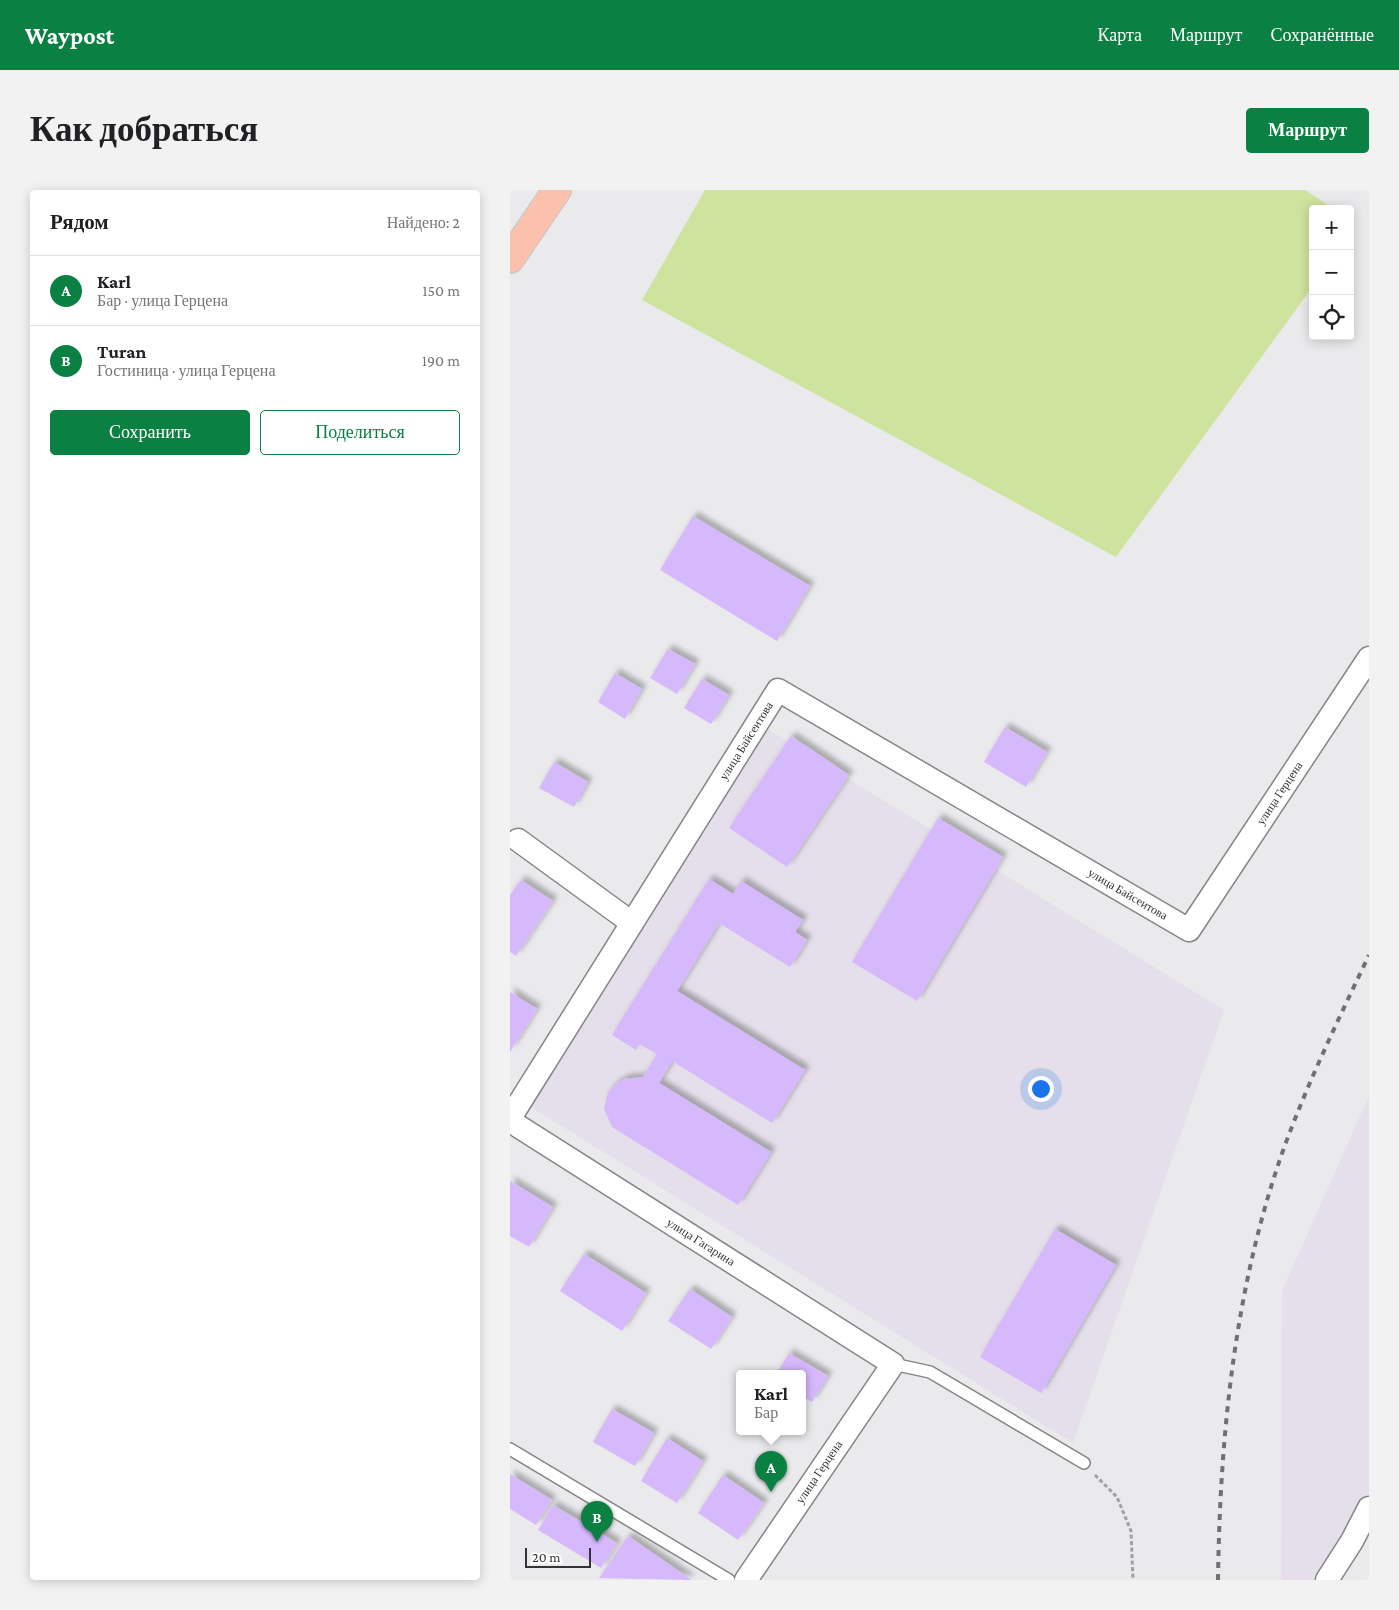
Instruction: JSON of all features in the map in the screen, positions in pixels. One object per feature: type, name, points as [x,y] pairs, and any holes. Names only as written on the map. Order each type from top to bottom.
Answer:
[{"type":"main road","points":[[514,242],[557,190]]},
{"type":"street","name":"улица Герцена","points":[[1189,930],[1369,658]]},
{"type":"street","name":"улица Байсеитова","points":[[510,1120],[778,690],[1189,930]]},
{"type":"street","points":[[518,840],[632,923]]},
{"type":"street","name":"улица Гагарина","points":[[510,1120],[893,1364]]},
{"type":"street","name":"улица Герцена","points":[[746,1580],[893,1364]]},
{"type":"street","points":[[1327,1580],[1352,1541],[1369,1508]]},
{"type":"lane","points":[[893,1364],[930,1372],[1084,1463]]},
{"type":"lane","points":[[510,1449],[729,1580]]},
{"type":"path","points":[[1084,1463],[1117,1497],[1121,1506],[1131,1531],[1133,1580]]},
{"type":"shaded area","points":[[766,728],[1224,1010],[1073,1443],[526,1104]]},
{"type":"shaded area","points":[[1369,1096],[1369,1516],[1340,1580],[1281,1580],[1282,1291]]},
{"type":"green space","points":[[705,190],[1305,190],[1328,205],[1309,205],[1309,292],[1116,557],[642,300]]},
{"type":"building","points":[[693,516],[810,586],[777,641],[660,570]]},
{"type":"building","points":[[668,649],[695,664],[677,694],[650,678]]},
{"type":"building","points":[[615,673],[642,689],[625,719],[598,702]]},
{"type":"building","points":[[702,679],[729,695],[711,724],[684,708]]},
{"type":"building","points":[[1005,727],[1047,752],[1026,787],[984,762]]},
{"type":"building","points":[[791,736],[849,775],[787,867],[729,828]]},
{"type":"building","points":[[554,762],[588,782],[574,807],[539,788]]},
{"type":"building","points":[[938,818],[1003,857],[917,1001],[852,962]]},
{"type":"building","points":[[709,879],[733,894],[741,881],[803,920],[795,932],[807,940],[790,967],[719,923],[677,991],[805,1070],[772,1123],[672,1061],[659,1083],[771,1152],[738,1205],[612,1127],[604,1109],[608,1092],[624,1079],[643,1077],[657,1054],[639,1044],[636,1050],[612,1035]]},
{"type":"building","points":[[521,880],[553,901],[516,956],[510,952],[510,895]]},
{"type":"building","points":[[510,992],[537,1009],[510,1052]]},
{"type":"building","points":[[510,1181],[553,1207],[529,1247],[510,1236]]},
{"type":"building","points":[[1055,1229],[1116,1265],[1041,1393],[980,1357]]},
{"type":"building","points":[[584,1254],[646,1293],[622,1331],[560,1291]]},
{"type":"building","points":[[690,1289],[732,1317],[711,1349],[668,1321]]},
{"type":"building","points":[[789,1353],[828,1376],[812,1402],[806,1398],[806,1370],[779,1370]]},
{"type":"building","points":[[612,1409],[654,1433],[635,1466],[593,1442]]},
{"type":"building","points":[[667,1438],[703,1461],[677,1503],[641,1481]]},
{"type":"building","points":[[510,1474],[552,1500],[536,1525],[510,1509]]},
{"type":"building","points":[[723,1475],[764,1503],[738,1540],[698,1513]]},
{"type":"building","points":[[553,1505],[617,1543],[601,1568],[538,1530]]},
{"type":"building","points":[[628,1536],[692,1580],[599,1578]]},
{"type":"railway","points":[[1218,1580],[1219,1525],[1227,1414],[1242,1305],[1254,1251],[1268,1198],[1294,1121],[1369,955]]},
{"type":"place","name":"Karl","points":[[771,1492]]},
{"type":"place","name":"Turan","points":[[597,1542]]}]
